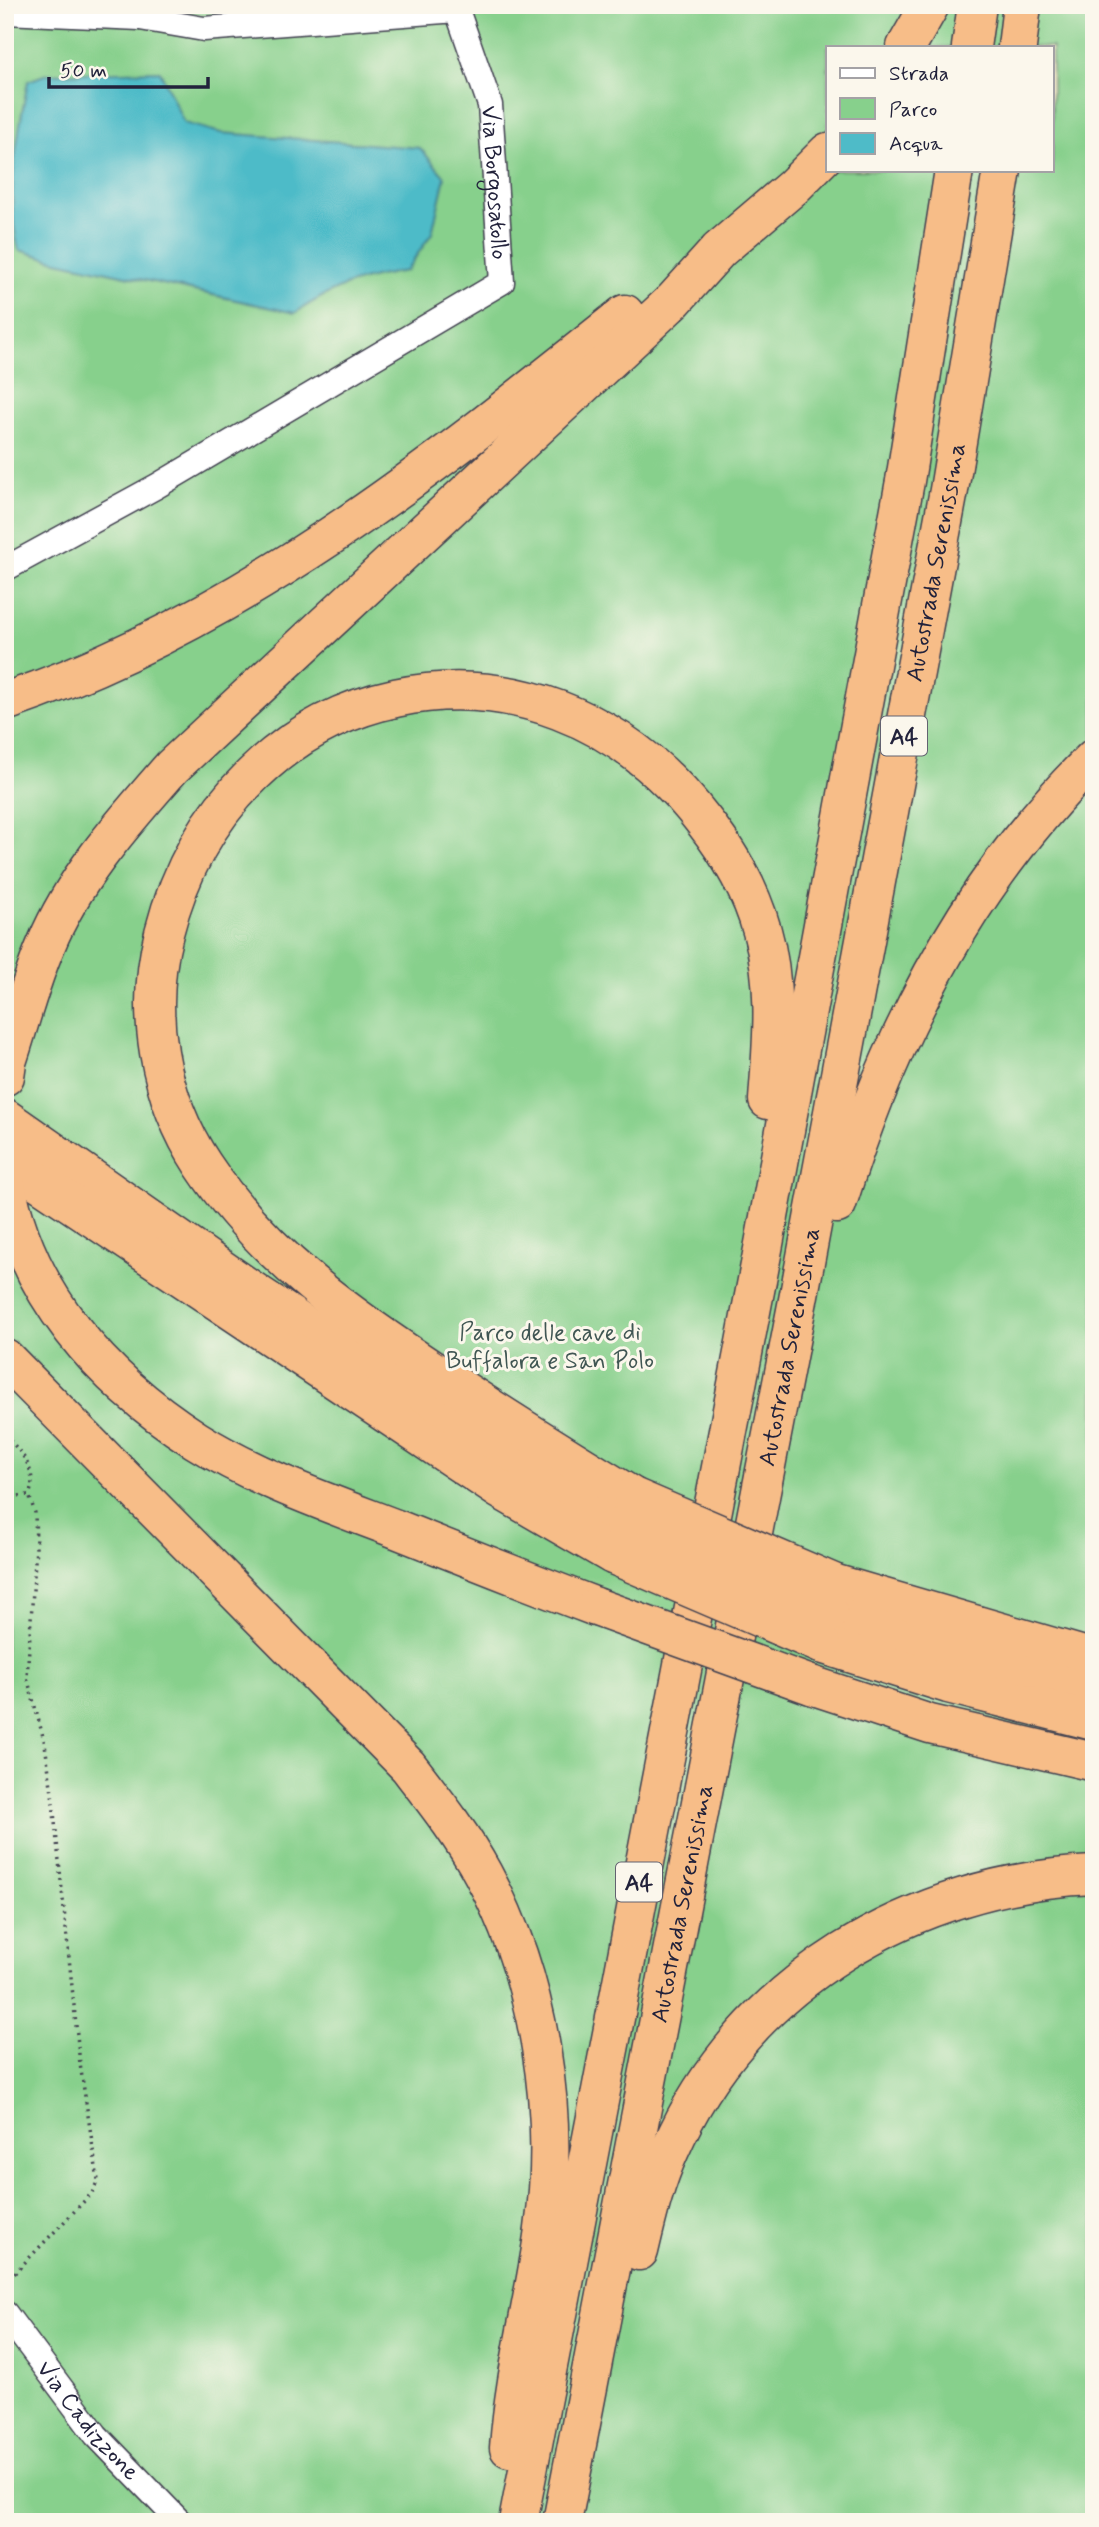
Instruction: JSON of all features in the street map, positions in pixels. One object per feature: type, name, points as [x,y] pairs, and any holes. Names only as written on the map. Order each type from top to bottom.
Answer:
[{"type":"highway","points":[[907,46],[930,5]]},
{"type":"highway","points":[[971,46],[977,5]]},
{"type":"highway","points":[[1017,46],[1023,5]]},
{"type":"highway","points":[[6,1069],[46,944],[78,884],[119,828],[155,787],[183,757],[674,300],[719,250],[793,187],[826,154]]},
{"type":"highway","name":"Autostrada Serenissima","points":[[517,2522],[764,1244],[905,481],[954,172]]},
{"type":"highway","name":"Autostrada Serenissima","points":[[562,2522],[798,1300],[949,490],[1002,172]]},
{"type":"highway","points":[[5,702],[167,635],[266,579],[347,526],[559,367],[661,285],[719,250]]},
{"type":"highway","points":[[623,1525],[352,1318],[286,1263],[235,1208],[202,1163],[174,1110],[160,1060],[154,1002],[159,954],[170,908],[187,863],[209,825],[241,785],[279,751],[320,726],[393,697],[438,690],[525,698],[557,708],[590,722],[656,767],[683,793],[732,860],[762,931],[774,1020],[764,1154],[764,1244]]},
{"type":"highway","points":[[798,1300],[826,1240],[874,1096],[912,1009],[990,882],[1055,797],[1094,758]]},
{"type":"highway","points":[[5,1118],[250,1289],[514,1465],[623,1525],[829,1614],[951,1656],[1094,1693]]},
{"type":"highway","points":[[5,1159],[499,1489],[623,1525],[829,1614],[948,1685],[1094,1721]]},
{"type":"highway","points":[[8,1195],[29,1263],[51,1302],[79,1341],[146,1403],[197,1440],[302,1493],[596,1607],[811,1685],[930,1724],[1094,1762]]},
{"type":"highway","points":[[5,1358],[408,1766],[451,1821],[484,1875],[509,1932],[527,1990],[541,2053],[549,2130],[549,2185],[537,2279],[512,2410],[507,2522]]},
{"type":"highway","points":[[829,1614],[1094,1659]]},
{"type":"highway","points":[[572,2522],[592,2452],[649,2208],[670,2149],[704,2088],[753,2022],[791,1986],[836,1955],[905,1919],[998,1887],[1094,1875]]},
{"type":"street","name":"Via Borgosatollo","points":[[5,12],[140,18],[204,29],[457,10],[489,105],[502,282],[157,486],[5,569]]},
{"type":"street","name":"Via Cadizzone","points":[[5,2313],[20,2337],[96,2435],[180,2522]]},
{"type":"path","points":[[5,1435],[31,1468],[33,1487],[29,1495],[35,1513],[36,1547],[27,1677],[45,1745],[52,1793],[80,2064],[98,2180],[92,2193],[5,2283]]},
{"type":"path","points":[[5,1497],[29,1495]]},
{"type":"green space","name":"Parco delle cave di Buffalora e San Polo","points":[[5,5],[1094,5],[1094,2522],[5,2522]]},
{"type":"water","points":[[160,71],[184,123],[221,133],[420,148],[445,177],[432,233],[406,271],[348,284],[295,313],[53,260],[19,250],[13,209],[14,166],[28,81],[47,74]]}]
